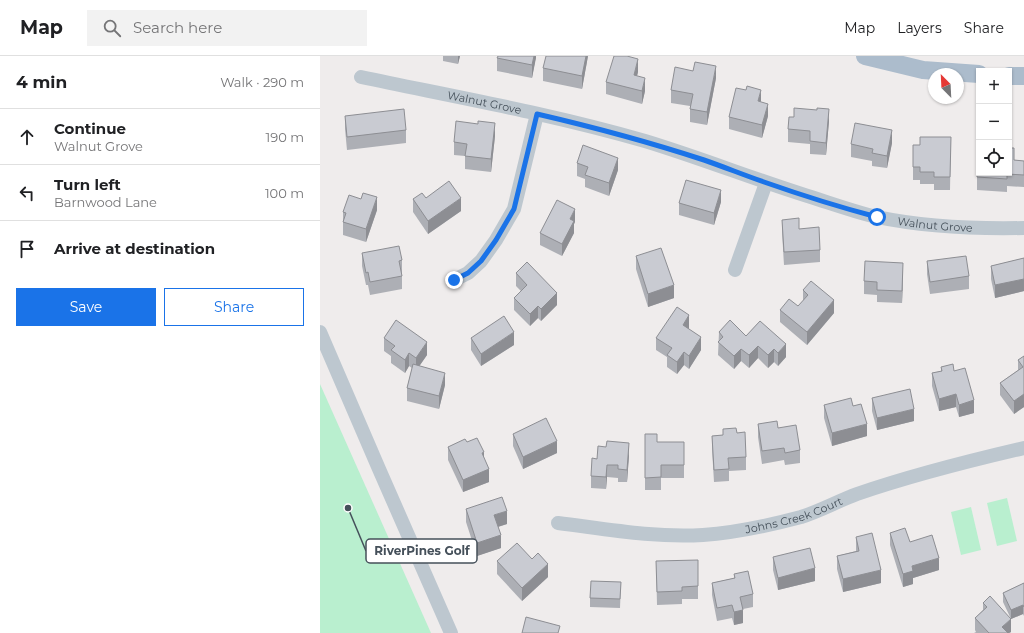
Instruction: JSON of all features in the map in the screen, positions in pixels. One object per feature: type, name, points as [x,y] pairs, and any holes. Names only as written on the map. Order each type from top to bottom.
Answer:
[{"type":"main road","points":[[865,56],[922,70],[976,74]]},
{"type":"main road","points":[[1012,76],[1024,76]]},
{"type":"street","name":"Walnut Grove","points":[[361,78],[593,127],[647,142],[766,183],[877,217],[916,223],[983,228],[1024,228]]},
{"type":"street","points":[[454,280],[468,273],[481,261],[496,240],[514,209],[537,114]]},
{"type":"street","points":[[735,270],[766,183]]},
{"type":"street","points":[[320,332],[451,633]]},
{"type":"street","name":"Johns Creek Court","points":[[558,523],[671,536],[704,535],[736,531],[802,516],[857,494],[899,481],[981,458],[1024,448]]},
{"type":"green space","points":[[320,384],[431,633],[320,633]]},
{"type":"green space","points":[[1007,498],[1017,541],[997,546],[987,503]]},
{"type":"green space","points":[[971,507],[981,550],[961,555],[951,512]]},
{"type":"building","points":[[498,56],[534,56],[532,65],[497,58]]},
{"type":"building","points":[[546,56],[586,56],[582,76],[543,68]]},
{"type":"building","points":[[614,56],[627,56],[638,59],[634,75],[645,78],[642,91],[606,82]]},
{"type":"building","points":[[695,62],[716,66],[707,112],[690,109],[693,94],[671,90],[675,67],[693,71]]},
{"type":"building","points":[[747,86],[761,90],[758,101],[768,104],[762,125],[729,117],[736,88],[746,90]]},
{"type":"building","points":[[794,108],[817,110],[817,108],[829,109],[826,143],[810,141],[810,131],[788,129],[789,117],[794,117]]},
{"type":"building","points":[[404,109],[406,130],[347,137],[345,116]]},
{"type":"building","points":[[456,121],[478,124],[478,121],[495,123],[491,159],[465,156],[467,144],[454,142]]},
{"type":"building","points":[[855,123],[892,130],[887,156],[872,153],[873,149],[851,144]]},
{"type":"building","points":[[920,137],[951,137],[950,177],[934,177],[934,172],[920,172],[920,167],[913,167],[913,145],[920,145]]},
{"type":"building","points":[[583,145],[618,158],[609,183],[585,175],[588,167],[577,163]]},
{"type":"building","points":[[1012,148],[1014,148],[1014,160],[1024,161],[1024,175],[1012,174]]},
{"type":"building","points":[[1007,176],[1007,179],[977,177]]},
{"type":"building","points":[[686,180],[721,190],[714,213],[679,203]]},
{"type":"building","points":[[449,181],[461,198],[428,221],[413,199],[422,193],[426,198]]},
{"type":"building","points":[[363,193],[377,197],[366,229],[343,222],[346,213],[343,212],[349,195],[361,199]]},
{"type":"building","points":[[557,200],[575,209],[570,219],[574,221],[562,244],[540,233]]},
{"type":"building","points":[[799,218],[799,229],[819,227],[820,250],[784,252],[782,220]]},
{"type":"building","points":[[399,246],[402,260],[399,261],[402,276],[370,282],[368,272],[366,273],[362,253]]},
{"type":"building","points":[[661,248],[674,285],[648,294],[636,256]]},
{"type":"building","points":[[966,256],[969,276],[930,282],[927,261]]},
{"type":"building","points":[[1024,258],[1024,279],[995,285],[991,266]]},
{"type":"building","points":[[865,261],[903,263],[902,291],[877,290],[877,282],[864,281]]},
{"type":"building","points":[[527,262],[557,293],[541,309],[538,306],[530,314],[514,298],[527,285],[516,273]]},
{"type":"building","points":[[811,281],[834,300],[807,332],[780,310],[789,299],[798,306],[808,295],[803,290]]},
{"type":"building","points":[[677,307],[689,315],[683,325],[701,337],[689,356],[684,352],[677,362],[667,355],[672,348],[656,338]]},
{"type":"building","points":[[504,316],[514,332],[481,354],[471,338]]},
{"type":"building","points":[[396,320],[427,342],[416,358],[409,353],[405,360],[391,350],[395,346],[384,338]]},
{"type":"building","points":[[730,320],[746,336],[760,321],[786,344],[778,353],[774,349],[768,355],[758,346],[749,355],[741,349],[734,356],[718,342],[723,337],[719,332]]},
{"type":"building","points":[[1024,356],[1024,394],[1014,401],[1000,383],[1023,367],[1018,360]]},
{"type":"building","points":[[413,364],[445,373],[439,396],[407,388]]},
{"type":"building","points":[[953,364],[954,371],[965,368],[974,400],[959,405],[956,394],[939,399],[932,373],[942,371],[941,367]]},
{"type":"building","points":[[910,389],[914,409],[877,418],[872,398]]},
{"type":"building","points":[[851,398],[853,406],[861,404],[867,424],[832,433],[824,405]]},
{"type":"building","points":[[546,418],[557,441],[523,457],[513,434]]},
{"type":"building","points":[[777,421],[778,428],[796,425],[800,450],[785,453],[784,448],[762,451],[758,424]]},
{"type":"building","points":[[736,428],[737,433],[745,432],[746,457],[728,458],[729,469],[714,470],[712,436],[723,435],[723,429]]},
{"type":"building","points":[[645,434],[657,434],[657,442],[684,442],[684,465],[661,465],[661,477],[645,478]]},
{"type":"building","points":[[477,438],[484,452],[482,453],[489,469],[463,480],[448,447],[465,439],[467,442]]},
{"type":"building","points":[[607,441],[629,443],[627,470],[618,469],[618,465],[607,465],[606,477],[591,476],[592,458],[597,459],[598,446],[606,447]]},
{"type":"building","points":[[502,497],[507,511],[494,515],[501,535],[477,543],[466,509]]},
{"type":"building","points":[[905,528],[910,542],[932,535],[939,558],[912,566],[913,571],[903,574],[890,533]]},
{"type":"building","points":[[872,533],[881,570],[843,579],[837,556],[859,551],[856,537]]},
{"type":"building","points":[[517,543],[532,559],[538,553],[548,564],[522,588],[497,561]]},
{"type":"building","points":[[810,548],[815,568],[778,578],[773,557]]},
{"type":"building","points":[[698,560],[698,586],[682,587],[682,591],[657,592],[656,561]]},
{"type":"building","points":[[748,571],[753,594],[740,597],[743,610],[734,612],[732,605],[717,608],[712,583],[735,578],[734,574]]},
{"type":"building","points":[[591,581],[621,582],[620,599],[590,598]]},
{"type":"building","points":[[1024,583],[1024,607],[1023,605],[1011,610],[1003,593]]},
{"type":"building","points":[[990,596],[1011,619],[1002,627],[1008,633],[989,633],[975,618],[987,607],[983,603]]},
{"type":"building","points":[[526,617],[560,626],[558,633],[522,633]]},
{"type":"place","name":"RiverPines Golf","points":[[348,508]]},
{"type":"route","points":[[454,280],[468,273],[481,261],[496,240],[514,209],[537,114],[593,127],[647,142],[766,183],[877,217]]}]
